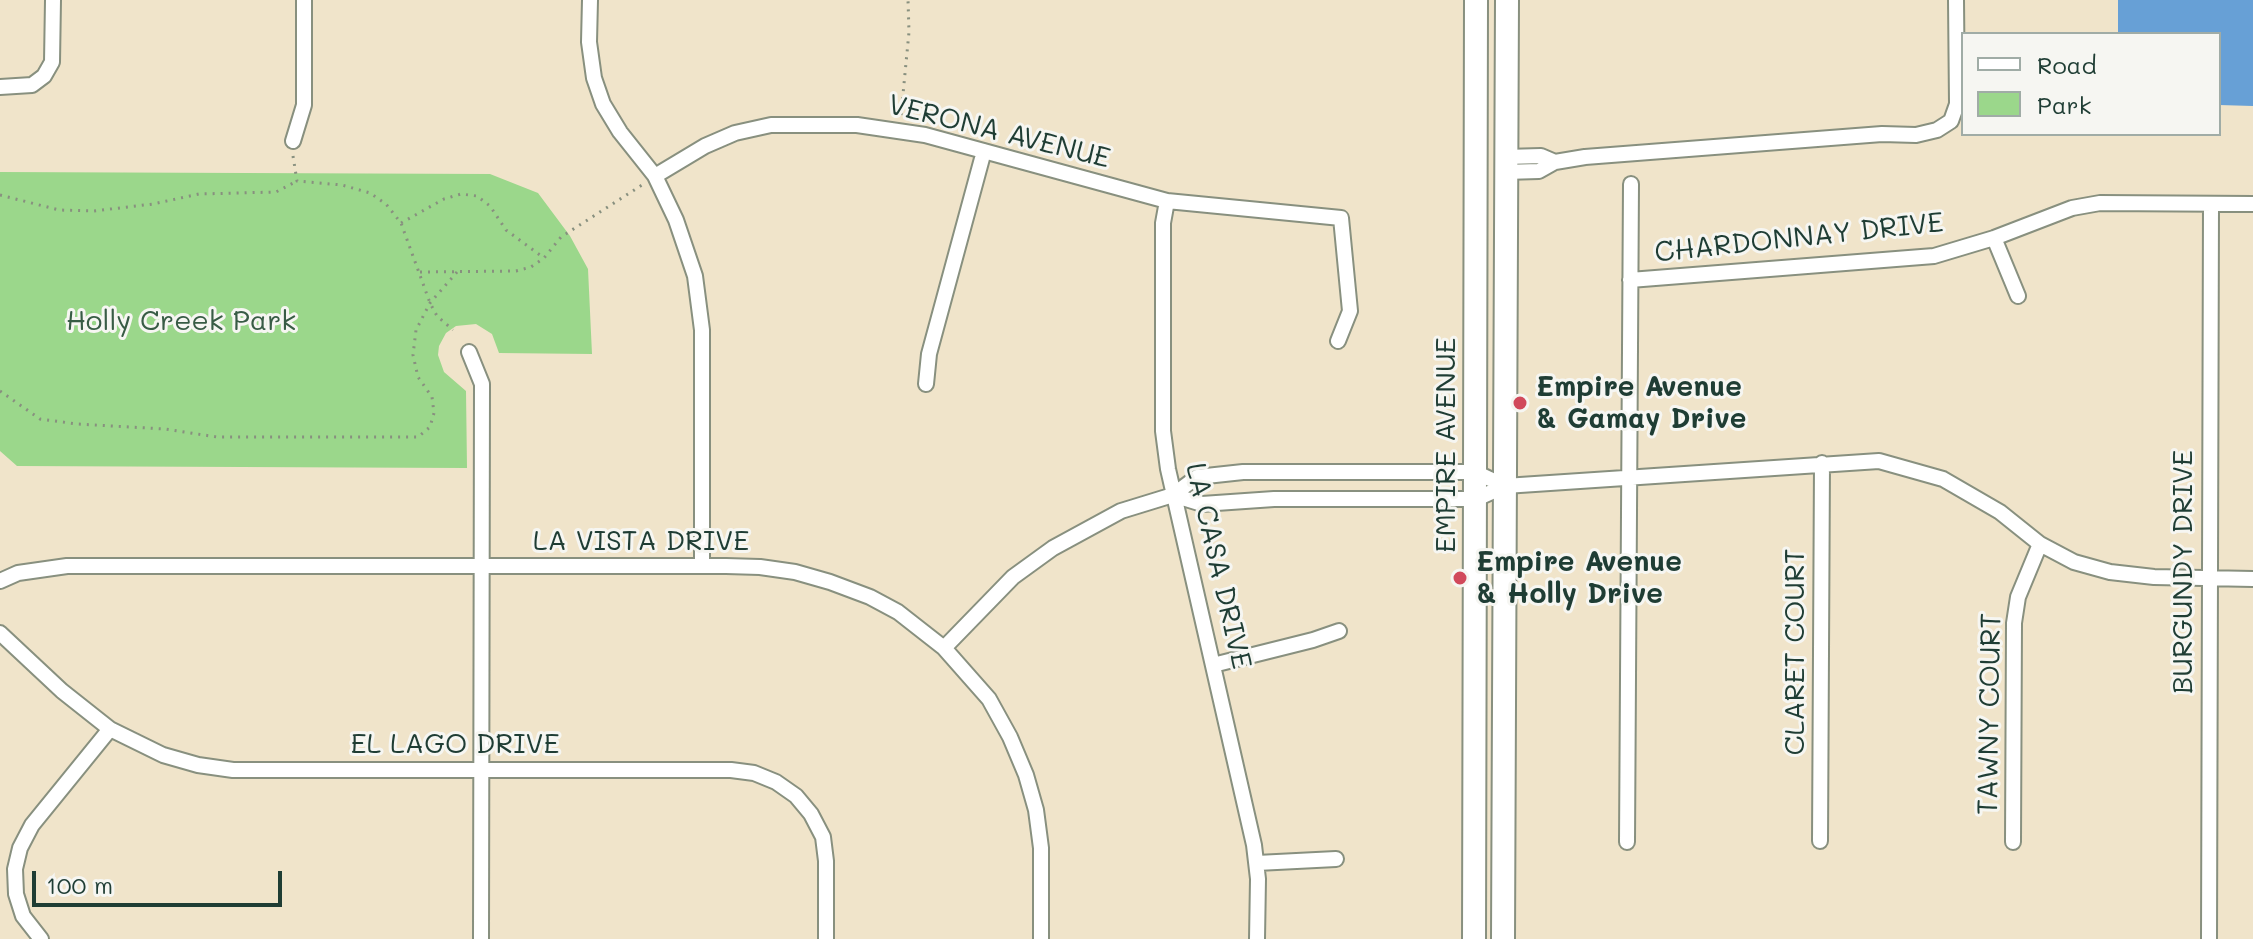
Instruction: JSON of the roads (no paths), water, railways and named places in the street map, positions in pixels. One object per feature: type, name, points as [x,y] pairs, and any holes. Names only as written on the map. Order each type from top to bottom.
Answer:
[{"type":"main road","name":"EMPIRE AVENUE","points":[[1474,939],[1476,0]]},
{"type":"main road","points":[[1503,939],[1507,0]]},
{"type":"main road","points":[[1477,61],[1487,98],[1488,160],[1505,165]]},
{"type":"street","points":[[0,87],[32,85],[44,76],[52,62],[53,0]]},
{"type":"street","points":[[293,141],[304,105],[304,0]]},
{"type":"street","points":[[590,0],[589,42],[594,78],[603,104],[620,132],[655,176],[687,245],[700,300],[702,566]]},
{"type":"street","points":[[1505,165],[1539,171],[1555,162],[1585,157],[1868,135],[1916,135],[1937,130],[1957,120],[1956,0]]},
{"type":"street","name":"VERONA AVENUE","points":[[655,176],[715,141],[735,133],[771,125],[857,125],[925,135],[1167,201],[1341,218],[1350,311],[1338,341]]},
{"type":"street","points":[[926,384],[929,354],[984,151]]},
{"type":"street","points":[[1627,842],[1631,184]]},
{"type":"street","name":"LA CASA DRIVE","points":[[1167,201],[1163,223],[1163,431],[1173,495],[1257,863],[1257,939]]},
{"type":"street","name":"CHARDONNAY DRIVE","points":[[1630,280],[1934,256],[1994,238],[2072,208],[2100,203],[2253,204]]},
{"type":"street","name":"BURGUNDY DRIVE","points":[[2209,939],[2211,204]]},
{"type":"street","points":[[1994,238],[2018,296]]},
{"type":"street","points":[[469,352],[482,384],[481,939]]},
{"type":"street","points":[[1173,495],[1202,504],[1274,499],[1476,499],[1505,486],[1879,461],[1943,479],[2000,512],[2040,544],[2074,562],[2110,572],[2154,577],[2253,579]]},
{"type":"street","name":"CLARET COURT","points":[[1820,841],[1822,463]]},
{"type":"street","points":[[944,648],[1013,577],[1053,548],[1121,511],[1173,495],[1197,477],[1243,472],[1475,472],[1505,486]]},
{"type":"street","name":"TAWNY COURT","points":[[2013,842],[2014,623],[2018,597],[2040,544]]},
{"type":"street","name":"LA VISTA DRIVE","points":[[0,581],[18,573],[67,566],[702,566],[760,567],[795,572],[830,582],[870,597],[898,612],[944,648],[989,699],[1010,737],[1036,810],[1041,848],[1041,939]]},
{"type":"street","points":[[1213,665],[1339,631]]},
{"type":"street","name":"EL LAGO DRIVE","points":[[0,633],[62,691],[110,729],[163,755],[198,765],[233,770],[731,770],[754,773],[776,782],[803,805],[823,837],[826,939]]},
{"type":"street","points":[[41,939],[23,916],[16,894],[15,869],[20,848],[32,825],[110,729]]},
{"type":"street","points":[[1257,863],[1336,859]]},
{"type":"water","points":[[2118,0],[2253,0],[2253,106],[2221,105],[2221,32],[2118,32]]},
{"type":"place","name":"Empire Avenue & Gamay Drive","points":[[1520,403]]},
{"type":"place","name":"Empire Avenue & Holly Drive","points":[[1460,578]]},
{"type":"park label","name":"Holly Creek Park","points":[[181,321]]}]
